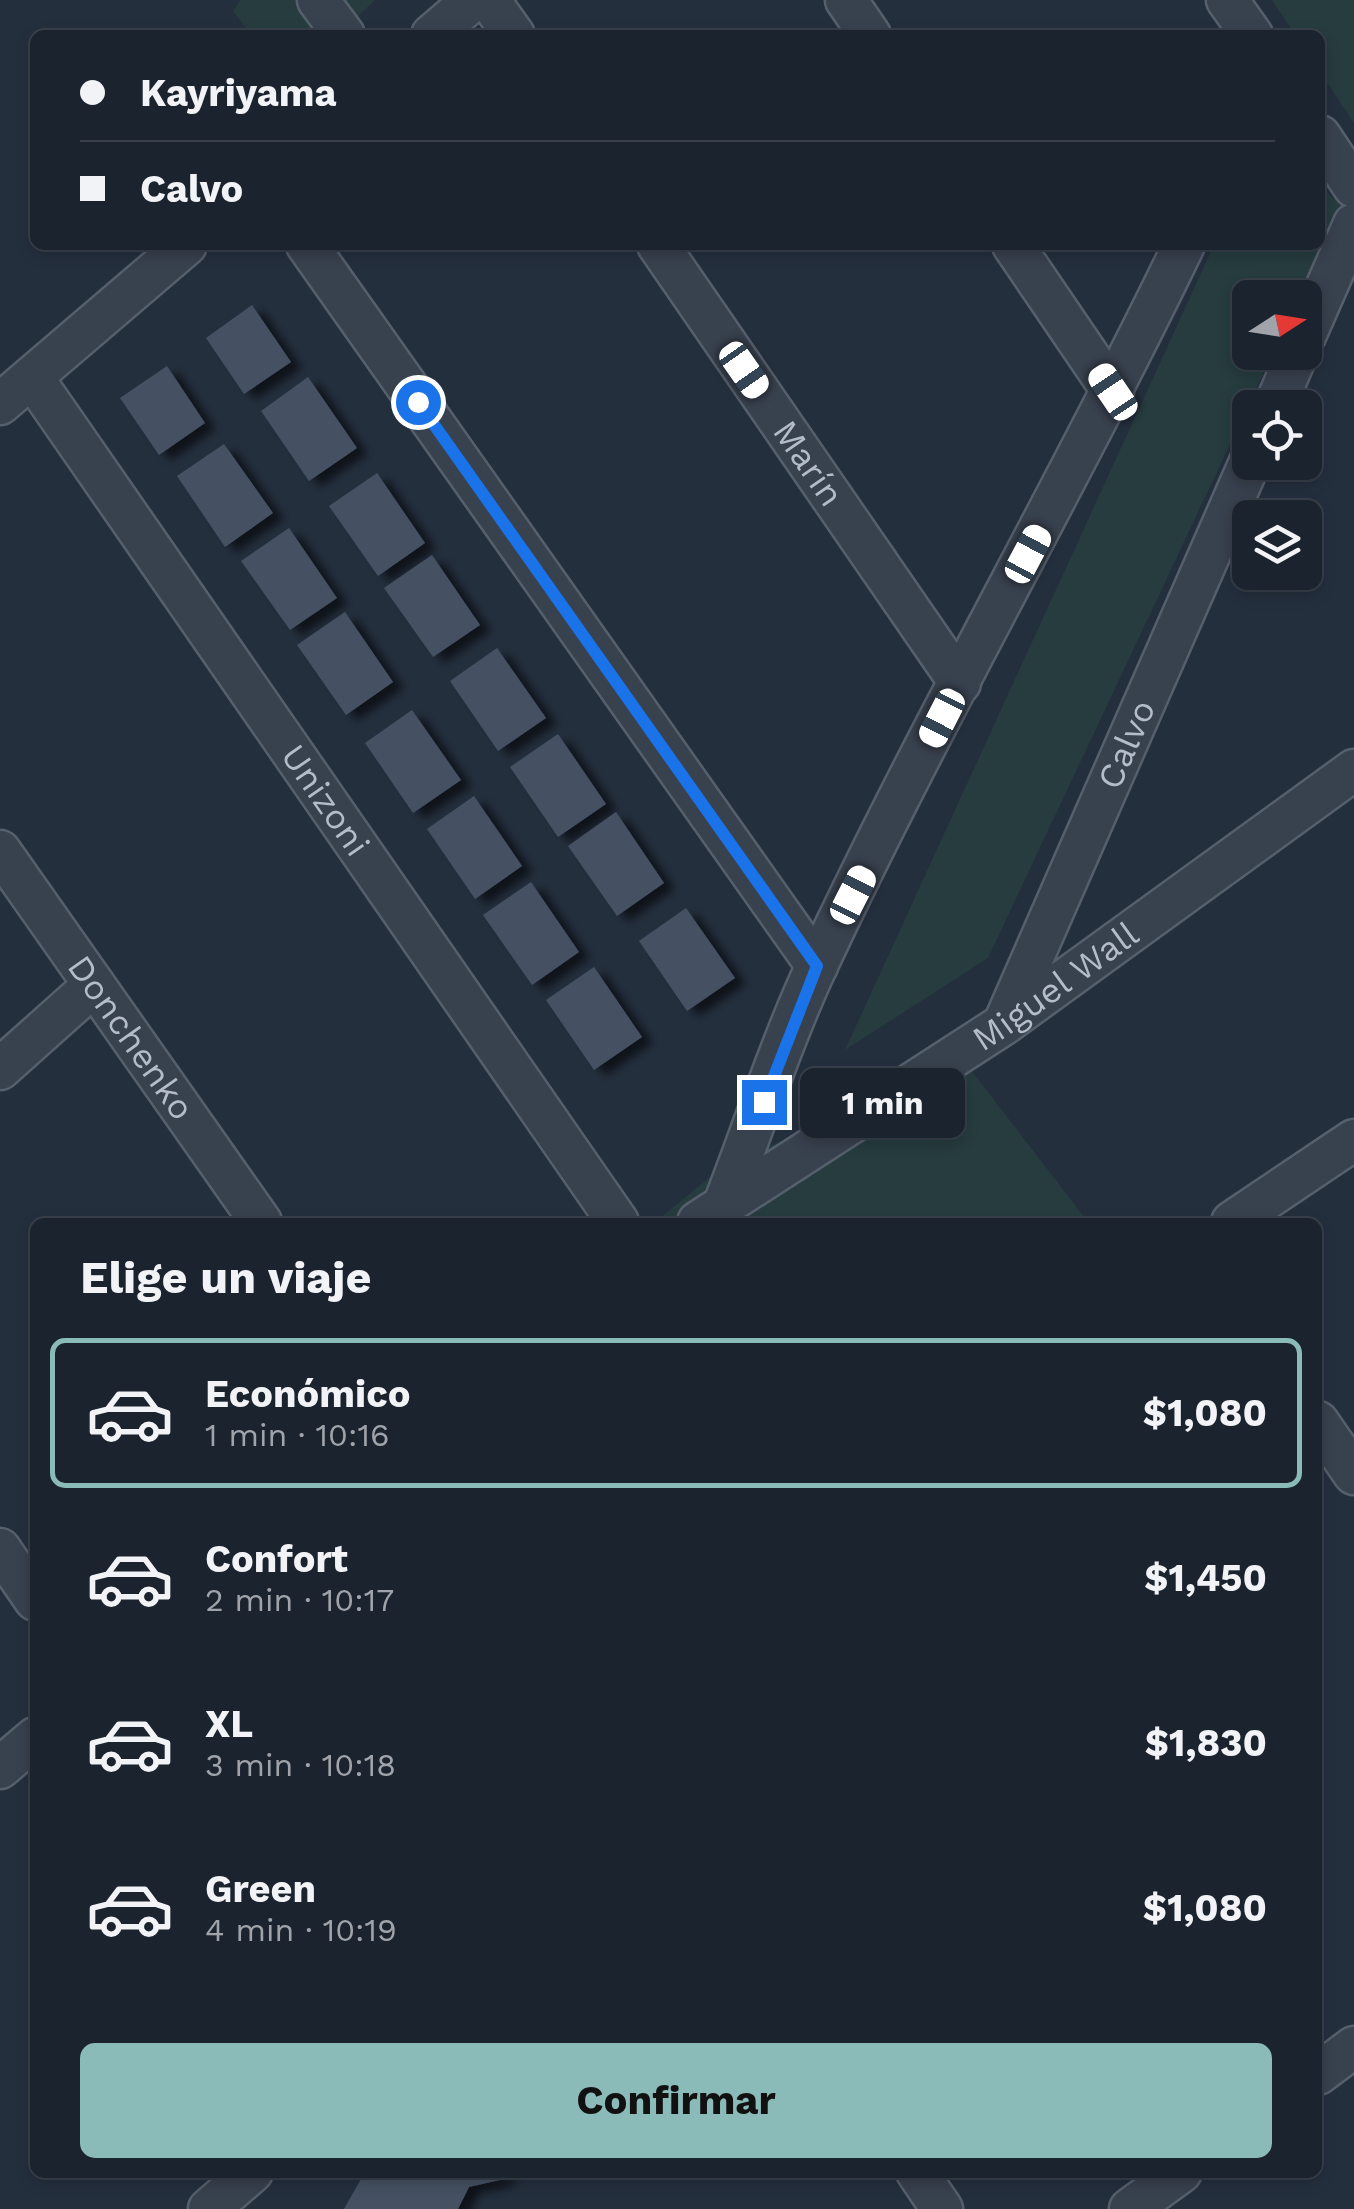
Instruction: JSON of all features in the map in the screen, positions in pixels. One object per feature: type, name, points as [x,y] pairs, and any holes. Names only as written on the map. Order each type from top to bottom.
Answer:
[{"type":"street","points":[[318,0],[340,30]]},
{"type":"street","points":[[438,30],[474,0]]},
{"type":"street","points":[[490,0],[511,30]]},
{"type":"street","points":[[846,0],[867,30]]},
{"type":"street","points":[[1228,0],[1249,30]]},
{"type":"street","points":[[1325,144],[1354,187]]},
{"type":"street","points":[[1322,297],[1354,224]]},
{"type":"street","points":[[0,404],[180,250]]},
{"type":"street","points":[[311,250],[817,966]]},
{"type":"street","name":"Marín","points":[[661,250],[960,683]]},
{"type":"street","points":[[1016,250],[1113,392]]},
{"type":"street","points":[[711,1213],[817,966],[1113,392],[1182,250]]},
{"type":"street","name":"Unizoni","points":[[32,377],[615,1218]]},
{"type":"street","name":"Calvo","points":[[1004,1024],[1242,480]]},
{"type":"street","name":"Miguel Wall","points":[[711,1213],[1004,1024],[1354,770]]},
{"type":"street","name":"Donchenko","points":[[0,851],[258,1218]]},
{"type":"street","points":[[0,1068],[94,985]]},
{"type":"street","points":[[1238,1218],[1354,1140]]},
{"type":"street","points":[[1322,1428],[1354,1474]]},
{"type":"street","points":[[0,1550],[30,1593]]},
{"type":"street","points":[[0,1768],[30,1742]]},
{"type":"street","points":[[1322,2071],[1354,2047]]},
{"type":"street","points":[[209,2209],[245,2178]]},
{"type":"street","points":[[921,2178],[942,2209]]},
{"type":"street","points":[[1130,2209],[1173,2178]]},
{"type":"green space","points":[[241,0],[375,0],[343,30],[247,30],[233,11]]},
{"type":"green space","points":[[1272,0],[1354,0],[1354,123],[1325,80],[1325,30],[1292,30]]},
{"type":"green space","points":[[1325,190],[1342,207],[1325,243]]},
{"type":"green space","points":[[1212,250],[1321,250],[1307,280],[1232,280],[1232,370],[1265,370],[1256,390],[1232,390],[1232,440],[988,958],[845,1050]]},
{"type":"green space","points":[[964,1061],[1085,1218],[660,1218],[724,1166]]},
{"type":"building","points":[[252,305],[291,362],[244,394],[206,338]]},
{"type":"building","points":[[167,366],[205,423],[159,455],[120,398]]},
{"type":"building","points":[[308,377],[357,448],[309,481],[261,411]]},
{"type":"building","points":[[224,444],[273,513],[225,547],[177,476]]},
{"type":"building","points":[[377,473],[425,543],[378,576],[329,506]]},
{"type":"building","points":[[289,528],[337,598],[290,630],[241,561]]},
{"type":"building","points":[[432,555],[480,625],[433,657],[384,588]]},
{"type":"building","points":[[345,612],[393,682],[346,715],[297,645]]},
{"type":"building","points":[[497,648],[546,718],[498,751],[450,681]]},
{"type":"building","points":[[412,710],[461,780],[413,813],[365,743]]},
{"type":"building","points":[[558,734],[606,804],[558,837],[510,767]]},
{"type":"building","points":[[474,796],[522,866],[475,899],[427,829]]},
{"type":"building","points":[[616,812],[664,883],[617,916],[568,846]]},
{"type":"building","points":[[531,882],[579,952],[532,985],[483,915]]},
{"type":"building","points":[[686,908],[735,978],[687,1011],[639,941]]},
{"type":"building","points":[[594,967],[642,1037],[594,1070],[546,1000]]},
{"type":"building","points":[[362,2178],[502,2178],[469,2187],[458,2209],[344,2209]]},
{"type":"route","points":[[418,402],[817,966],[764,1102]]}]
